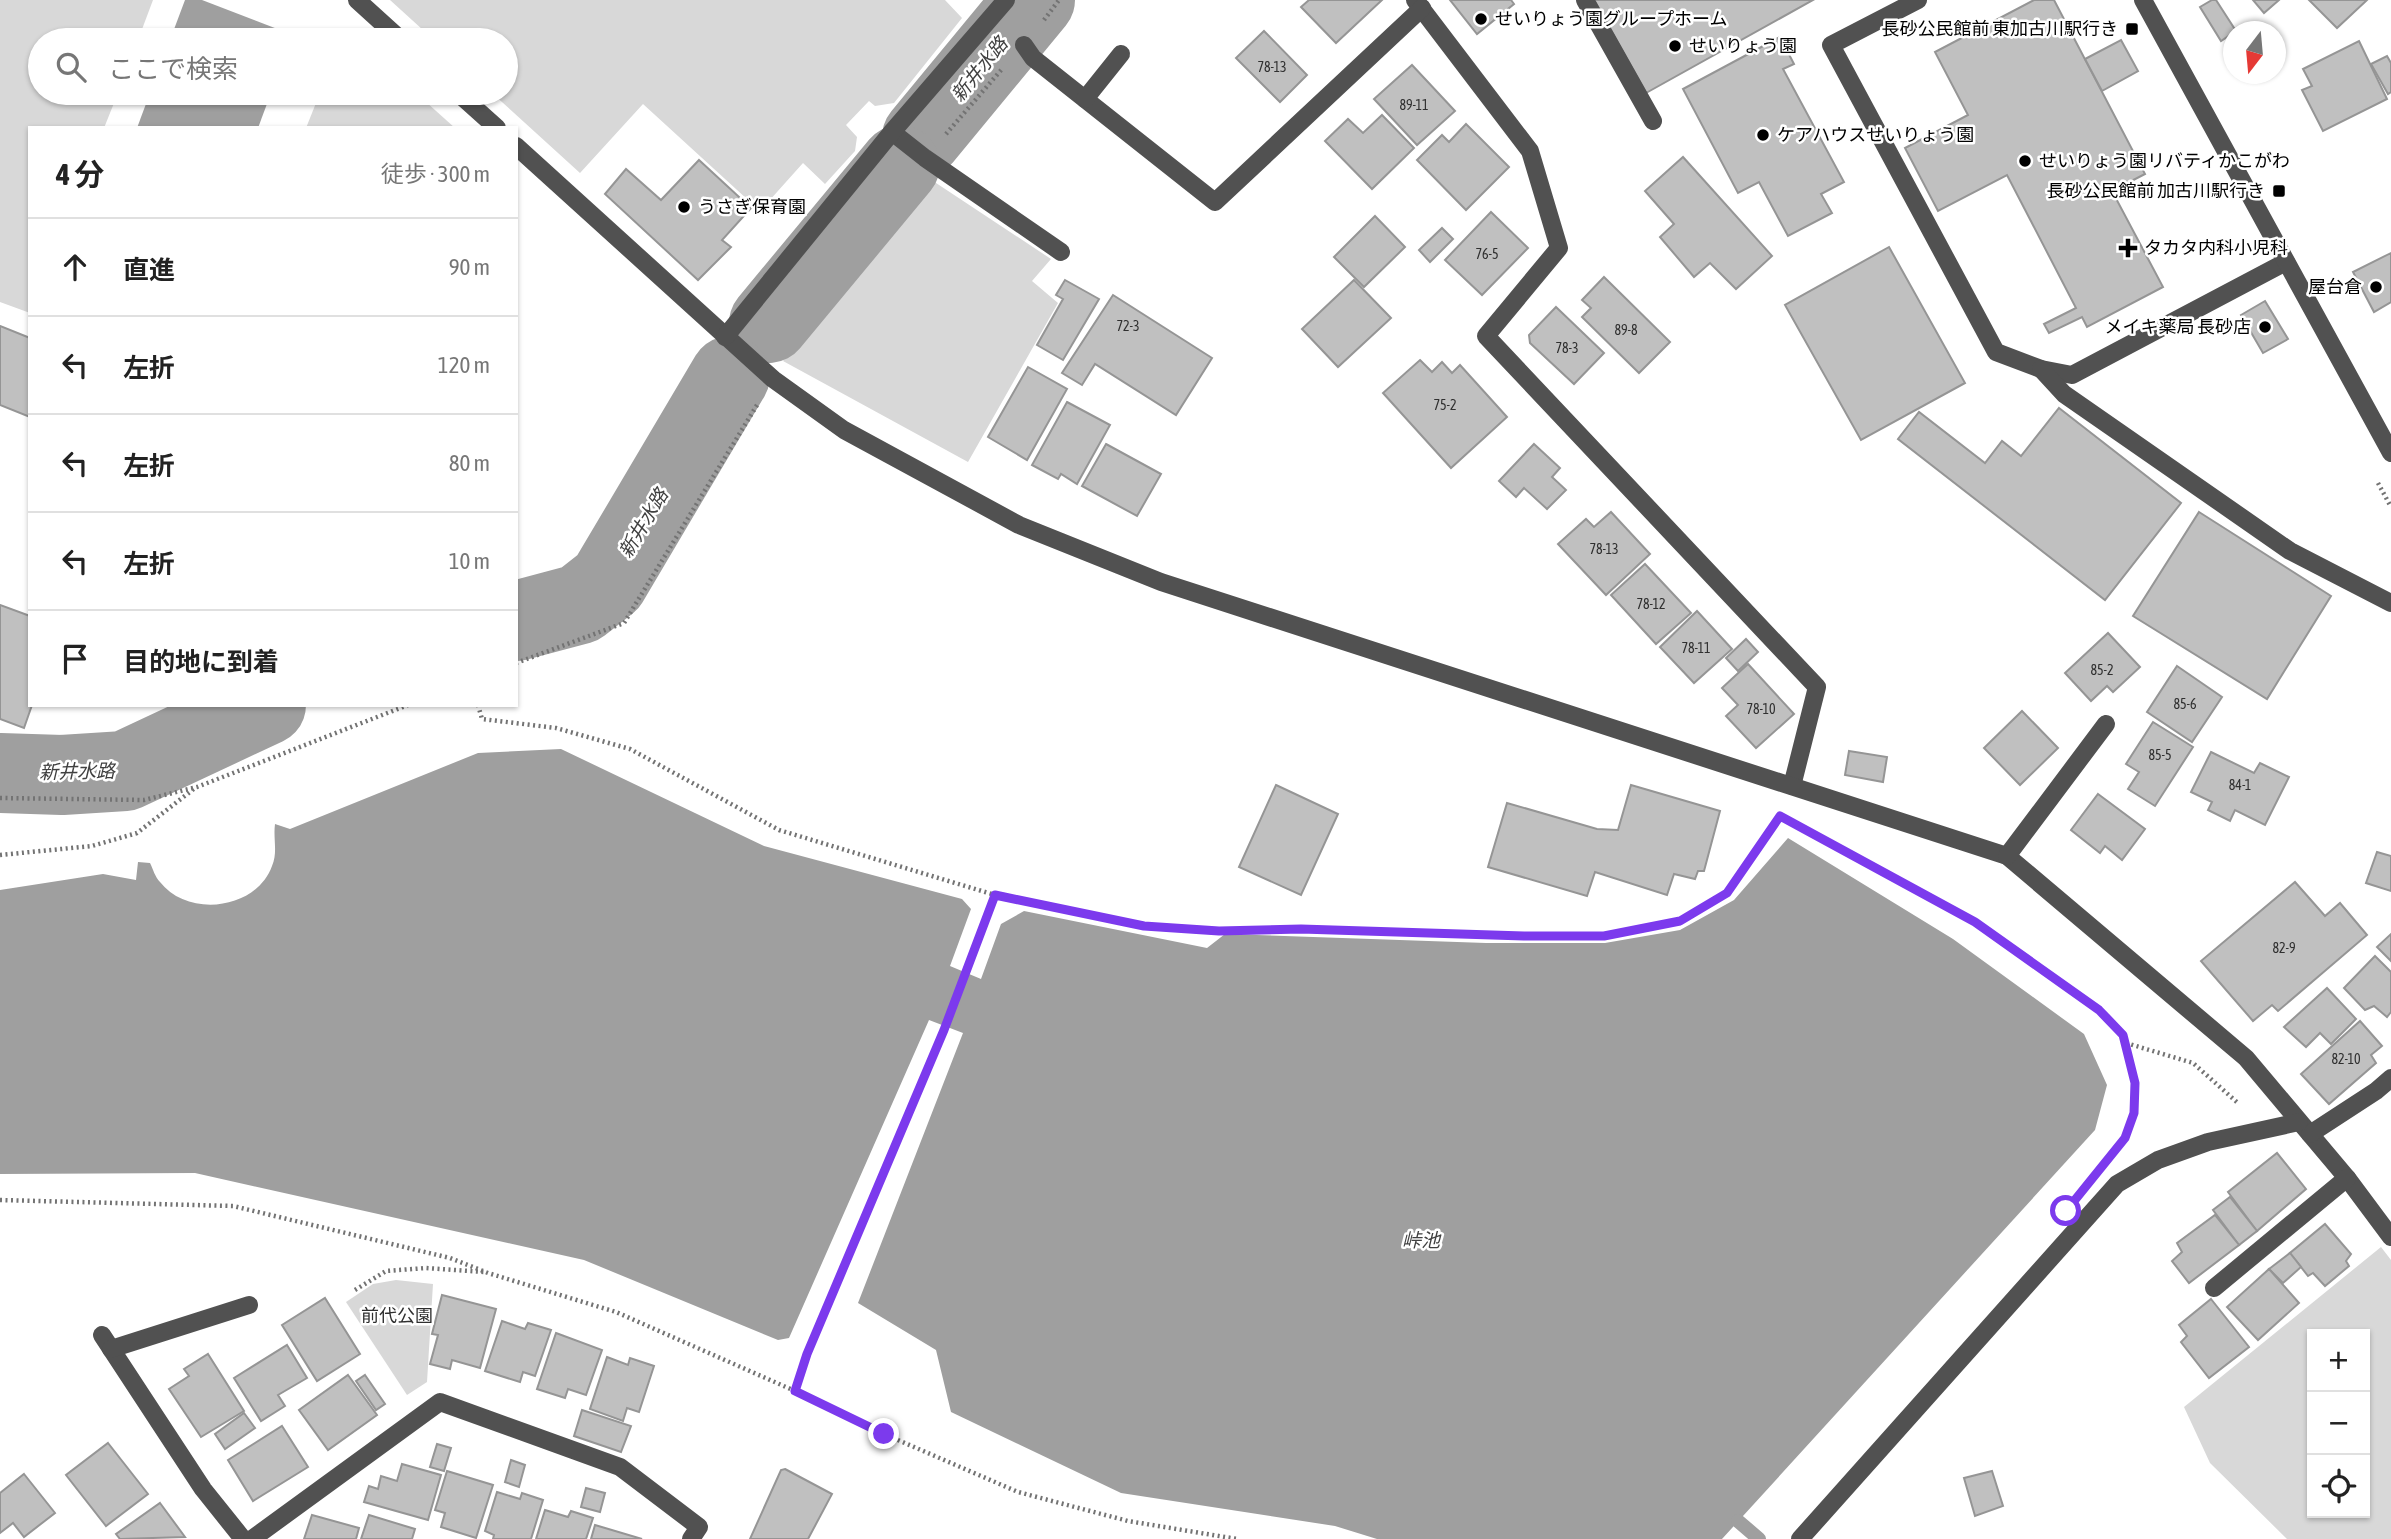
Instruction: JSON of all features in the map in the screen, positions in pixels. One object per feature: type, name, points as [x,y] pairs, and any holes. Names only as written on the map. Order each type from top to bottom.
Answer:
[{"type":"street","points":[[357,0],[388,28]]},
{"type":"street","points":[[725,337],[891,132],[1006,0]]},
{"type":"street","points":[[1585,0],[1653,121]]},
{"type":"street","points":[[1918,0],[1831,45],[1996,352],[2040,369],[2072,375],[2286,262]]},
{"type":"street","points":[[2143,0],[2391,453]]},
{"type":"street","points":[[1024,45],[1032,58],[1215,202],[1418,4],[1530,151],[1559,248],[1486,336],[1818,687],[1791,786]]},
{"type":"street","points":[[1085,99],[1121,54]]},
{"type":"street","points":[[471,105],[495,126]]},
{"type":"street","points":[[891,132],[1061,252]]},
{"type":"street","points":[[518,148],[773,379],[844,430],[1019,525],[1161,582],[2007,856],[2246,1058],[2347,1178],[2391,1237]]},
{"type":"street","points":[[2040,369],[2063,394],[2290,551],[2391,603]]},
{"type":"street","points":[[2007,856],[2106,724]]},
{"type":"street","points":[[1800,1539],[2117,1184],[2158,1160],[2208,1142],[2268,1129],[2305,1128],[2376,1091],[2391,1078]]},
{"type":"street","points":[[2214,1288],[2347,1178]]},
{"type":"street","points":[[243,1539],[203,1489],[106,1342],[249,1305]]},
{"type":"street","points":[[252,1539],[440,1402],[620,1467],[699,1527],[691,1539]]},
{"type":"path","points":[[925,158],[1024,45],[1059,0]]},
{"type":"path","points":[[518,662],[624,623],[773,379]]},
{"type":"path","points":[[0,799],[144,800],[197,787],[403,707]]},
{"type":"path","points":[[479,707],[482,719],[556,728],[631,749],[779,830],[995,895],[1144,926],[1219,931],[1301,929],[1604,936],[1680,921],[1727,893],[1780,816],[1975,922],[2099,1010],[2123,1035],[2135,1083],[2134,1113],[2125,1138],[2117,1149]]},
{"type":"path","points":[[0,855],[92,846],[137,833],[197,787]]},
{"type":"path","points":[[795,1391],[807,1354],[944,1030],[995,895]]},
{"type":"path","points":[[2125,1042],[2193,1063],[2268,1129]]},
{"type":"path","points":[[0,1200],[233,1206],[450,1258],[488,1273],[616,1312],[1018,1492],[1128,1521],[1237,1539]]},
{"type":"path","points":[[355,1290],[386,1271],[426,1268],[488,1273]]},
{"type":"green space","points":[[0,0],[153,0],[142,28],[28,28],[28,105],[113,105],[105,126],[28,126],[28,312],[0,302]]},
{"type":"green space","points":[[390,0],[945,0],[962,18],[894,103],[875,106],[869,101],[846,125],[857,137],[855,151],[825,184],[803,163],[760,211],[643,104],[580,173],[505,105],[518,105],[518,28],[421,28]]},
{"type":"green space","points":[[315,105],[429,105],[453,126],[307,126]]},
{"type":"green space","points":[[930,179],[1051,259],[1032,281],[1058,303],[968,462],[783,361]]},
{"type":"green space","points":[[2381,1247],[2391,1260],[2391,1539],[2287,1539],[2210,1463],[2184,1407]]},
{"type":"green space","name":"前代公園","points":[[396,1280],[433,1284],[427,1382],[407,1395],[346,1302],[373,1284]]},
{"type":"water","points":[[185,0],[202,0],[275,28],[174,28]]},
{"type":"water","points":[[146,105],[267,105],[259,126],[138,126]]},
{"type":"water","name":"峠池","points":[[561,749],[764,846],[962,899],[971,909],[950,966],[981,979],[1001,924],[1024,911],[1207,948],[1225,934],[1486,943],[1605,943],[1680,930],[1734,900],[1788,838],[1953,939],[2084,1034],[2107,1085],[2095,1130],[1722,1539],[1377,1539],[1335,1526],[1121,1493],[951,1412],[936,1350],[858,1303],[963,1033],[929,1020],[789,1338],[778,1340],[584,1260],[195,1173],[0,1174],[0,890],[103,874],[136,880],[138,862],[150,863],[160,882],[187,901],[220,904],[237,900],[264,881],[272,866],[275,856],[275,824],[290,829],[478,753]]},
{"type":"building","points":[[1309,0],[1382,0],[1336,43],[1301,7]]},
{"type":"building","name":"せいりょう園グループホーム","points":[[1450,0],[1511,0],[1514,4],[1477,34]]},
{"type":"building","name":"せいりょう園","points":[[1594,0],[1813,0],[1646,93]]},
{"type":"building","name":"せいりょう園リバティかこがわ","points":[[2034,0],[2054,0],[2145,174],[2112,191],[2163,287],[2087,327],[2082,317],[2049,333],[2044,324],[2076,308],[2007,175],[1938,211],[1905,148],[1968,115],[1935,52]]},
{"type":"building","points":[[2216,0],[2230,21],[2223,21],[2221,41],[2200,7]]},
{"type":"building","points":[[2253,0],[2279,0],[2264,13]]},
{"type":"building","points":[[2309,0],[2367,0],[2337,28]]},
{"type":"building","points":[[1264,31],[1307,75],[1280,102],[1236,58]]},
{"type":"building","name":"ケアハウスせいりょう園","points":[[1780,37],[1794,64],[1783,69],[1844,182],[1821,194],[1832,213],[1788,236],[1759,182],[1738,193],[1683,89]]},
{"type":"building","points":[[2121,40],[2138,71],[2102,91],[2085,59]]},
{"type":"building","points":[[2359,41],[2387,99],[2323,131],[2302,90],[2312,86],[2303,69]]},
{"type":"building","points":[[2387,56],[2391,63],[2391,92],[2388,94],[2371,64]]},
{"type":"building","points":[[1412,65],[1455,111],[1417,145],[1374,99]]},
{"type":"building","points":[[1382,115],[1414,148],[1372,189],[1325,141],[1348,119],[1363,133]]},
{"type":"building","points":[[1466,124],[1509,167],[1466,210],[1417,160],[1442,135],[1449,142]]},
{"type":"building","points":[[1683,157],[1772,256],[1736,289],[1710,263],[1694,277],[1660,237],[1674,224],[1645,191]]},
{"type":"building","points":[[699,160],[751,208],[722,240],[731,247],[698,280],[605,194],[626,169],[661,200]]},
{"type":"building","points":[[1491,212],[1528,248],[1482,295],[1445,260]]},
{"type":"building","points":[[1375,216],[1405,247],[1364,287],[1334,257]]},
{"type":"building","points":[[1442,228],[1453,239],[1430,262],[1419,250]]},
{"type":"building","points":[[1889,247],[1965,383],[1861,440],[1785,305]]},
{"type":"building","name":"屋台倉","points":[[2391,253],[2391,302],[2374,312],[2353,272]]},
{"type":"building","points":[[1604,277],[1670,342],[1639,373],[1582,317],[1591,308],[1582,300]]},
{"type":"building","points":[[1065,280],[1099,299],[1063,360],[1037,345],[1063,299],[1056,295]]},
{"type":"building","points":[[1354,280],[1391,318],[1338,367],[1302,329]]},
{"type":"building","points":[[1113,295],[1212,358],[1176,415],[1095,364],[1082,385],[1062,373]]},
{"type":"building","name":"メイキ薬局 長砂店","points":[[2265,301],[2288,339],[2263,353],[2241,315]]},
{"type":"building","points":[[1556,307],[1604,353],[1574,384],[1530,343],[1529,335]]},
{"type":"building","points":[[0,326],[28,337],[28,416],[0,405]]},
{"type":"building","points":[[1420,360],[1432,372],[1442,362],[1452,373],[1460,365],[1507,417],[1451,468],[1383,393]]},
{"type":"building","points":[[1028,367],[1067,389],[1027,460],[988,437]]},
{"type":"building","points":[[1067,402],[1110,425],[1077,484],[1061,474],[1058,479],[1032,465]]},
{"type":"building","points":[[2059,408],[2181,503],[2105,600],[1898,439],[1919,412],[1985,463],[2002,441],[2021,456]]},
{"type":"building","points":[[1106,444],[1161,474],[1137,516],[1082,486]]},
{"type":"building","points":[[1534,444],[1560,468],[1552,477],[1566,490],[1547,509],[1524,488],[1516,497],[1499,481]]},
{"type":"building","points":[[1611,512],[1650,554],[1606,595],[1558,544],[1586,519],[1594,527]]},
{"type":"building","points":[[2199,512],[2331,596],[2267,699],[2133,616]]},
{"type":"building","points":[[1645,564],[1691,613],[1656,644],[1611,595]]},
{"type":"building","points":[[0,605],[28,615],[28,707],[31,707],[24,728],[0,719]]},
{"type":"building","points":[[1697,611],[1732,649],[1694,683],[1660,647]]},
{"type":"building","points":[[2108,633],[2140,667],[2113,692],[2107,686],[2091,701],[2065,673]]},
{"type":"building","points":[[1746,639],[1758,652],[1738,671],[1726,658]]},
{"type":"building","points":[[1748,664],[1794,714],[1756,748],[1726,716],[1738,705],[1722,688]]},
{"type":"building","points":[[2177,666],[2222,697],[2192,742],[2147,712]]},
{"type":"building","points":[[2022,711],[2058,748],[2020,785],[1984,748]]},
{"type":"building","points":[[2153,722],[2193,747],[2155,806],[2128,789],[2139,772],[2126,764]]},
{"type":"building","points":[[1849,751],[1887,757],[1883,782],[1845,775]]},
{"type":"building","points":[[2211,752],[2254,773],[2260,763],[2289,777],[2265,825],[2235,810],[2230,821],[2208,810],[2212,802],[2191,792]]},
{"type":"building","points":[[1276,785],[1338,814],[1301,895],[1239,867]]},
{"type":"building","points":[[1631,785],[1720,811],[1704,871],[1698,871],[1695,879],[1674,874],[1667,895],[1595,872],[1587,896],[1488,867],[1507,803],[1597,829],[1618,830]]},
{"type":"building","points":[[2098,794],[2145,829],[2122,860],[2105,846],[2100,853],[2071,830]]},
{"type":"building","points":[[2377,852],[2391,856],[2391,891],[2366,883]]},
{"type":"building","points":[[2295,882],[2325,916],[2340,903],[2367,935],[2278,1011],[2272,1005],[2253,1021],[2201,961]]},
{"type":"building","points":[[2391,934],[2391,961],[2377,947]]},
{"type":"building","points":[[2375,956],[2391,972],[2391,1012],[2387,1017],[2374,1006],[2365,1010],[2344,988]]},
{"type":"building","points":[[2327,988],[2356,1019],[2331,1044],[2320,1033],[2306,1047],[2284,1027]]},
{"type":"building","points":[[2360,1021],[2382,1046],[2371,1055],[2376,1063],[2329,1104],[2301,1074]]},
{"type":"building","points":[[2277,1153],[2306,1189],[2257,1231],[2228,1192]]},
{"type":"building","points":[[2230,1197],[2257,1231],[2239,1245],[2213,1210]]},
{"type":"building","points":[[2215,1215],[2239,1245],[2189,1283],[2172,1261],[2182,1252],[2177,1243]]},
{"type":"building","points":[[2325,1224],[2351,1254],[2346,1261],[2349,1266],[2325,1286],[2313,1273],[2308,1276],[2290,1253]]},
{"type":"building","points":[[2290,1253],[2301,1267],[2283,1283],[2269,1269]]},
{"type":"building","points":[[2269,1269],[2299,1303],[2258,1340],[2227,1307]]},
{"type":"building","points":[[442,1295],[496,1309],[480,1368],[452,1360],[450,1369],[430,1364],[438,1335],[432,1334]]},
{"type":"building","points":[[325,1298],[360,1354],[317,1381],[282,1325]]},
{"type":"building","points":[[2211,1299],[2249,1347],[2209,1378],[2181,1342],[2187,1336],[2179,1325]]},
{"type":"building","points":[[502,1321],[525,1329],[528,1323],[551,1330],[535,1376],[523,1372],[520,1382],[485,1371]]},
{"type":"building","points":[[556,1333],[602,1350],[586,1395],[568,1389],[565,1398],[537,1389]]},
{"type":"building","points":[[287,1345],[307,1378],[278,1395],[285,1406],[261,1421],[234,1378]]},
{"type":"building","points":[[208,1354],[244,1411],[201,1437],[169,1389],[189,1376],[184,1369]]},
{"type":"building","points":[[607,1357],[628,1365],[630,1358],[654,1366],[639,1412],[627,1408],[623,1421],[590,1409]]},
{"type":"building","points":[[348,1375],[377,1415],[328,1450],[299,1410]]},
{"type":"building","points":[[365,1375],[385,1404],[376,1410],[356,1381]]},
{"type":"building","points":[[582,1410],[631,1426],[621,1452],[574,1436]]},
{"type":"building","points":[[244,1413],[255,1428],[225,1449],[215,1434]]},
{"type":"building","points":[[282,1426],[308,1467],[253,1501],[228,1460]]},
{"type":"building","points":[[108,1443],[148,1494],[106,1526],[66,1475]]},
{"type":"building","points":[[437,1444],[451,1448],[444,1471],[430,1467]]},
{"type":"building","points":[[511,1460],[525,1465],[519,1487],[505,1482]]},
{"type":"building","points":[[402,1464],[441,1475],[428,1520],[364,1502],[369,1486],[378,1489],[381,1476],[397,1481]]},
{"type":"building","points":[[785,1469],[832,1494],[808,1539],[750,1539],[781,1470]]},
{"type":"building","points":[[447,1471],[493,1485],[476,1538],[441,1527],[445,1513],[435,1510]]},
{"type":"building","points":[[1992,1471],[2003,1506],[1975,1516],[1964,1478]]},
{"type":"building","points":[[24,1474],[55,1513],[24,1537],[13,1523],[0,1533],[0,1493]]},
{"type":"building","points":[[586,1488],[605,1493],[600,1512],[581,1507]]},
{"type":"building","points":[[497,1492],[520,1499],[522,1493],[543,1500],[531,1539],[493,1539],[494,1535],[485,1531]]},
{"type":"building","points":[[160,1503],[185,1537],[120,1539],[116,1534]]},
{"type":"building","points":[[545,1510],[568,1517],[571,1511],[593,1518],[586,1539],[536,1539]]},
{"type":"building","points":[[312,1515],[359,1528],[356,1539],[304,1539]]},
{"type":"building","points":[[369,1515],[415,1529],[412,1539],[361,1539]]},
{"type":"building","points":[[595,1525],[642,1539],[591,1539]]},
{"type":"waterway","name":"新井水路","points":[[922,137],[1035,0]]},
{"type":"waterway","name":"新井水路","points":[[769,323],[900,165]]},
{"type":"waterway","name":"新井水路","points":[[518,620],[580,604],[608,582],[730,376]]},
{"type":"waterway","name":"新井水路","points":[[0,773],[62,775],[125,771],[262,707]]},
{"type":"waterway","points":[[1738,1521],[1759,1539]]},
{"type":"place","name":"せいりょう園グループホーム","points":[[1481,19]]},
{"type":"place","name":"長砂公民館前 東加古川駅行き","points":[[2132,29]]},
{"type":"place","name":"せいりょう園","points":[[1675,46]]},
{"type":"place","name":"ケアハウスせいりょう園","points":[[1763,135]]},
{"type":"place","name":"せいりょう園リバティかこがわ","points":[[2025,161]]},
{"type":"place","name":"長砂公民館前 加古川駅行き","points":[[2279,191]]},
{"type":"place","name":"うさぎ保育園","points":[[684,207]]},
{"type":"place","name":"タカタ内科小児科","points":[[2128,248]]},
{"type":"place","name":"屋台倉","points":[[2376,287]]},
{"type":"place","name":"メイキ薬局 長砂店","points":[[2265,327]]},
{"type":"route","points":[[884,1434],[795,1391],[807,1354],[944,1030],[995,895],[1144,926],[1219,931],[1301,929],[1604,936],[1680,921],[1727,893],[1780,816],[1975,922],[2099,1010],[2123,1035],[2135,1083],[2134,1113],[2125,1138],[2066,1211]]}]
